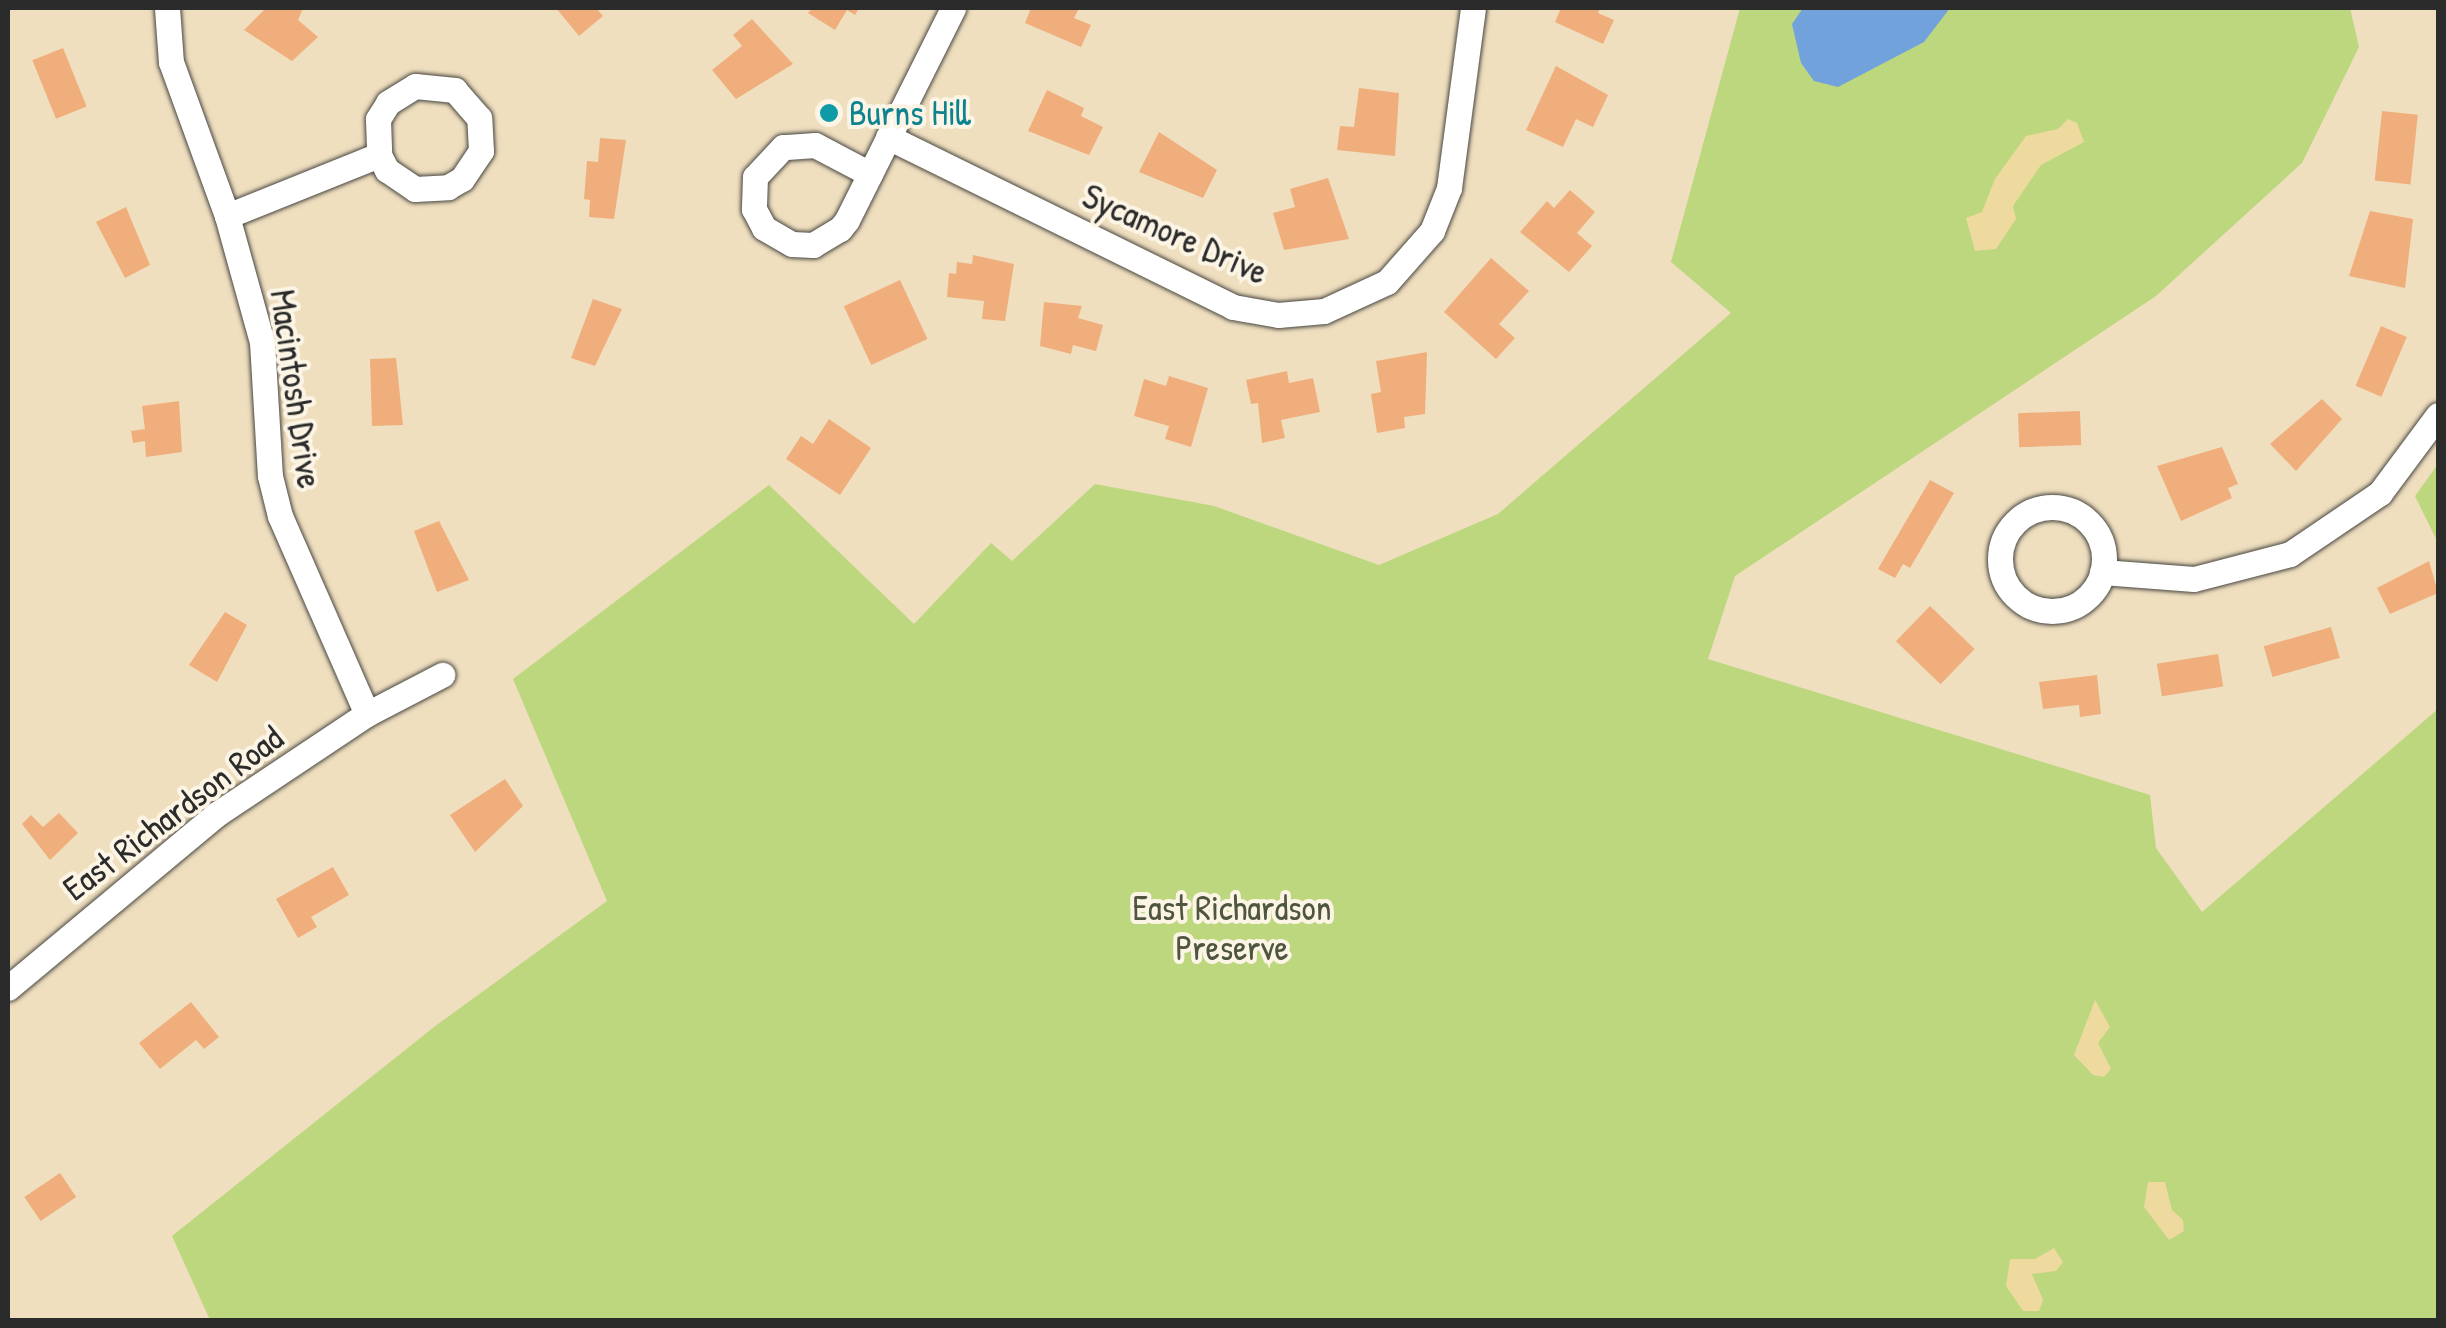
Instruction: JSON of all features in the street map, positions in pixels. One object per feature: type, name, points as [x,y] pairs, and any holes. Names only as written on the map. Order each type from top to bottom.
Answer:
[{"type":"street","name":"Macintosh Drive","points":[[168,8],[170,62],[227,216],[262,342],[270,476],[280,516],[367,714]]},
{"type":"street","points":[[870,174],[815,145],[783,147],[754,177],[754,209],[772,235],[813,244],[840,229],[870,174],[952,8]]},
{"type":"street","name":"Sycamore Drive","points":[[888,137],[1233,306],[1278,315],[1324,311],[1386,282],[1432,230],[1449,188],[1473,8]]},
{"type":"street","points":[[415,86],[455,90],[479,118],[481,151],[462,179],[448,187],[415,188],[387,170],[379,156],[378,119],[388,102],[415,86]]},
{"type":"street","points":[[227,216],[379,156]]},
{"type":"street","points":[[2102,572],[2194,579],[2290,554],[2380,494],[2438,415]]},
{"type":"street","points":[[2068,509],[2094,529],[2102,572],[2084,600],[2041,610],[2012,592],[2000,550],[2024,514],[2068,509]]},
{"type":"street","name":"East Richardson Road","points":[[8,988],[217,814],[367,714],[442,674]]},
{"type":"green space","name":"East Richardson Preserve","points":[[1740,8],[2350,8],[2359,47],[2302,163],[2156,296],[1735,576],[1708,659],[2150,795],[2156,848],[2202,912],[2438,709],[2438,1320],[210,1320],[172,1236],[434,1027],[607,901],[513,679],[769,485],[914,624],[991,543],[1012,561],[1095,484],[1214,506],[1379,565],[1498,514],[1731,313],[1671,262]]},
{"type":"green space","points":[[2438,464],[2438,543],[2415,496]]},
{"type":"sand","points":[[2068,119],[2077,123],[2084,142],[2041,165],[2013,206],[2016,219],[1996,249],[1975,251],[1966,218],[1982,212],[1995,179],[2026,136],[2058,129]]},
{"type":"sand","points":[[2095,1000],[2110,1027],[2098,1043],[2111,1069],[2104,1077],[2093,1075],[2074,1055]]},
{"type":"sand","points":[[2148,1182],[2165,1182],[2172,1210],[2183,1220],[2184,1231],[2169,1240],[2144,1207]]},
{"type":"sand","points":[[2054,1248],[2063,1262],[2056,1271],[2032,1274],[2043,1300],[2039,1311],[2023,1311],[2006,1286],[2010,1259],[2035,1259]]},
{"type":"water","points":[[1803,8],[1950,8],[1924,42],[1838,87],[1814,81],[1801,63],[1792,24]]},
{"type":"building","points":[[266,8],[303,8],[298,20],[318,37],[292,61],[244,30]]},
{"type":"building","points":[[556,8],[596,8],[603,16],[579,36]]},
{"type":"building","points":[[812,8],[859,8],[855,15],[847,10],[835,30],[808,13]]},
{"type":"building","points":[[1031,8],[1079,8],[1074,18],[1091,25],[1081,47],[1025,23]]},
{"type":"building","points":[[1561,8],[1600,8],[1598,13],[1614,20],[1603,44],[1555,22]]},
{"type":"building","points":[[752,19],[793,64],[736,99],[712,70],[742,46],[733,35]]},
{"type":"building","points":[[63,48],[87,106],[56,119],[32,60]]},
{"type":"building","points":[[1556,66],[1608,95],[1593,127],[1576,119],[1563,147],[1526,130]]},
{"type":"building","points":[[1359,88],[1399,93],[1395,156],[1337,150],[1340,126],[1354,127]]},
{"type":"building","points":[[1047,90],[1084,108],[1081,116],[1103,127],[1089,155],[1028,131]]},
{"type":"building","points":[[2382,111],[2418,115],[2410,184],[2375,181]]},
{"type":"building","points":[[1159,132],[1217,170],[1203,198],[1139,172]]},
{"type":"building","points":[[600,138],[626,140],[614,219],[589,217],[590,200],[584,199],[587,161],[598,162]]},
{"type":"building","points":[[1328,178],[1349,239],[1284,250],[1273,213],[1295,207],[1290,189]]},
{"type":"building","points":[[1570,190],[1595,212],[1577,233],[1592,246],[1569,272],[1520,232],[1547,201],[1554,208]]},
{"type":"building","points":[[126,207],[150,265],[125,278],[96,222]]},
{"type":"building","points":[[2370,211],[2413,219],[2405,288],[2349,276]]},
{"type":"building","points":[[973,255],[1014,264],[1005,321],[982,319],[984,301],[947,297],[949,273],[956,274],[957,262],[972,264]]},
{"type":"building","points":[[1491,258],[1529,291],[1499,324],[1515,338],[1496,359],[1444,312]]},
{"type":"building","points":[[900,280],[927,339],[871,365],[844,306]]},
{"type":"building","points":[[593,299],[622,309],[595,366],[571,358]]},
{"type":"building","points":[[1044,302],[1082,306],[1078,318],[1103,325],[1096,351],[1073,345],[1071,354],[1040,346]]},
{"type":"building","points":[[2381,326],[2407,337],[2381,397],[2356,386]]},
{"type":"building","points":[[1427,352],[1425,414],[1404,417],[1405,428],[1377,433],[1371,394],[1381,392],[1376,361]]},
{"type":"building","points":[[396,358],[403,425],[372,426],[370,359]]},
{"type":"building","points":[[1287,371],[1289,383],[1313,378],[1320,412],[1281,420],[1285,438],[1262,443],[1258,403],[1251,404],[1246,380]]},
{"type":"building","points":[[1169,376],[1208,388],[1191,447],[1165,439],[1169,426],[1134,416],[1144,379],[1166,386]]},
{"type":"building","points":[[2322,399],[2342,419],[2296,471],[2270,444]]},
{"type":"building","points":[[179,401],[182,452],[146,457],[145,441],[133,443],[131,431],[145,429],[142,406]]},
{"type":"building","points":[[2080,411],[2081,445],[2019,447],[2018,413]]},
{"type":"building","points":[[829,419],[871,448],[840,495],[786,459],[801,436],[813,444]]},
{"type":"building","points":[[2222,447],[2238,484],[2228,488],[2232,498],[2181,521],[2157,466]]},
{"type":"building","points":[[1930,480],[1954,493],[1910,568],[1903,564],[1895,578],[1878,569]]},
{"type":"building","points":[[439,521],[469,580],[437,592],[414,531]]},
{"type":"building","points":[[2429,561],[2438,593],[2390,614],[2377,588]]},
{"type":"building","points":[[1930,606],[1975,649],[1941,684],[1896,641]]},
{"type":"building","points":[[225,612],[247,625],[217,682],[189,665]]},
{"type":"building","points":[[2331,627],[2340,658],[2273,677],[2264,646]]},
{"type":"building","points":[[2218,654],[2223,687],[2162,696],[2157,664]]},
{"type":"building","points":[[2097,675],[2101,714],[2080,717],[2079,705],[2043,709],[2039,682]]},
{"type":"building","points":[[505,779],[523,806],[475,852],[450,815]]},
{"type":"building","points":[[59,813],[78,833],[50,860],[22,824],[31,815],[43,827]]},
{"type":"building","points":[[333,867],[349,895],[311,917],[317,927],[298,938],[276,899]]},
{"type":"building","points":[[191,1002],[219,1037],[204,1049],[196,1040],[160,1069],[139,1043]]},
{"type":"building","points":[[60,1173],[76,1197],[41,1221],[24,1197]]},
{"type":"place","name":"Burns Hill","points":[[829,113]]}]
